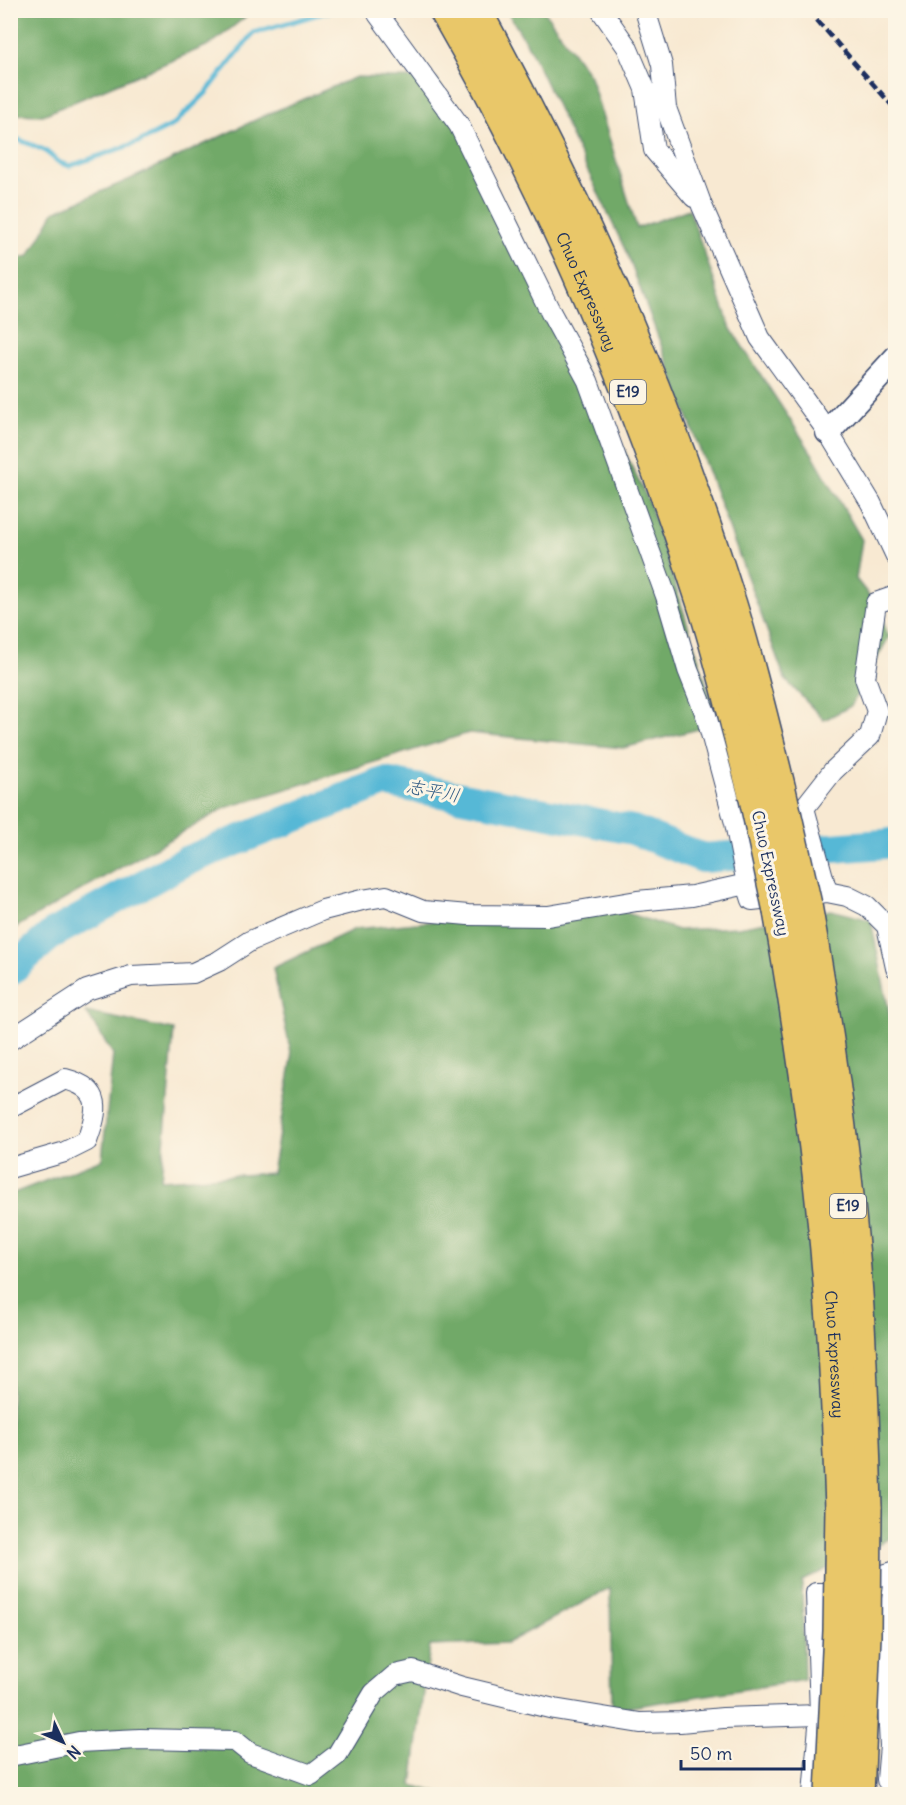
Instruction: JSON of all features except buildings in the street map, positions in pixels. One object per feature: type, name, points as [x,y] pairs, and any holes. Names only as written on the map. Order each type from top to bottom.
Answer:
[{"type":"highway","name":"Chuo Expressway","points":[[446,10],[513,134],[598,317],[641,425],[707,612],[779,797]]},
{"type":"highway","name":"Chuo Expressway","points":[[474,10],[534,123],[585,228],[664,414],[730,606],[804,903],[800,1022],[815,1131],[853,1508],[864,1647],[857,1794]]},
{"type":"highway","name":"Chuo Expressway","points":[[832,1794],[840,1631],[853,1508]]},
{"type":"street","points":[[381,10],[378,14],[459,125],[551,313],[588,381],[666,596],[688,670],[706,715],[735,823],[752,900],[804,903],[847,896],[867,906],[891,926],[896,968]]},
{"type":"street","points":[[601,10],[627,47],[645,89],[654,150],[702,206]]},
{"type":"street","points":[[645,10],[662,65],[666,108],[702,206],[760,338],[828,432],[872,503],[896,556]]},
{"type":"street","points":[[828,432],[896,358]]},
{"type":"street","points":[[735,823],[779,797],[833,771],[870,736],[877,711],[866,678],[876,603],[896,596]]},
{"type":"street","points":[[779,797],[804,903]]},
{"type":"street","points":[[10,1040],[87,990],[131,976],[193,973],[219,962],[250,940],[323,910],[363,900],[386,896],[423,911],[468,915],[548,916],[637,901],[692,896],[747,884]]},
{"type":"street","points":[[10,1108],[65,1080],[81,1083],[93,1096],[96,1116],[87,1141],[65,1152],[10,1168]]},
{"type":"street","points":[[813,1794],[820,1715],[816,1593],[825,1593],[896,1571],[885,1648],[890,1746],[887,1780],[896,1790]]},
{"type":"street","points":[[10,1756],[89,1742],[140,1739],[236,1741],[250,1753],[311,1774],[338,1755],[374,1693],[394,1675],[413,1671],[462,1687],[554,1709],[640,1723],[820,1715]]},
{"type":"green space","points":[[11,10],[253,11],[211,44],[43,115],[11,114]]},
{"type":"green space","points":[[507,11],[544,11],[590,76],[637,228],[689,209],[731,329],[813,455],[862,540],[856,579],[875,603],[889,637],[851,706],[824,720],[785,679],[628,256],[530,49]]},
{"type":"green space","points":[[356,77],[436,79],[474,144],[649,502],[719,724],[623,748],[469,733],[225,808],[11,930],[10,260],[29,256],[54,212],[135,177],[268,114]]},
{"type":"green space","points":[[603,905],[678,930],[738,927],[831,910],[871,920],[896,1047],[895,1536],[802,1581],[804,1680],[612,1710],[610,1588],[507,1643],[430,1646],[412,1785],[442,1794],[11,1794],[11,1194],[102,1159],[113,1054],[86,1012],[174,1030],[161,1180],[272,1173],[292,1058],[273,968],[355,929]]},
{"type":"waterway","points":[[10,136],[44,150],[60,163],[70,166],[139,142],[173,125],[206,93],[253,33],[333,10]]},
{"type":"waterway","name":"志平川","points":[[10,971],[52,934],[186,861],[384,782],[633,830],[703,858],[896,842]]},
{"type":"railway","points":[[808,10],[896,110]]}]
